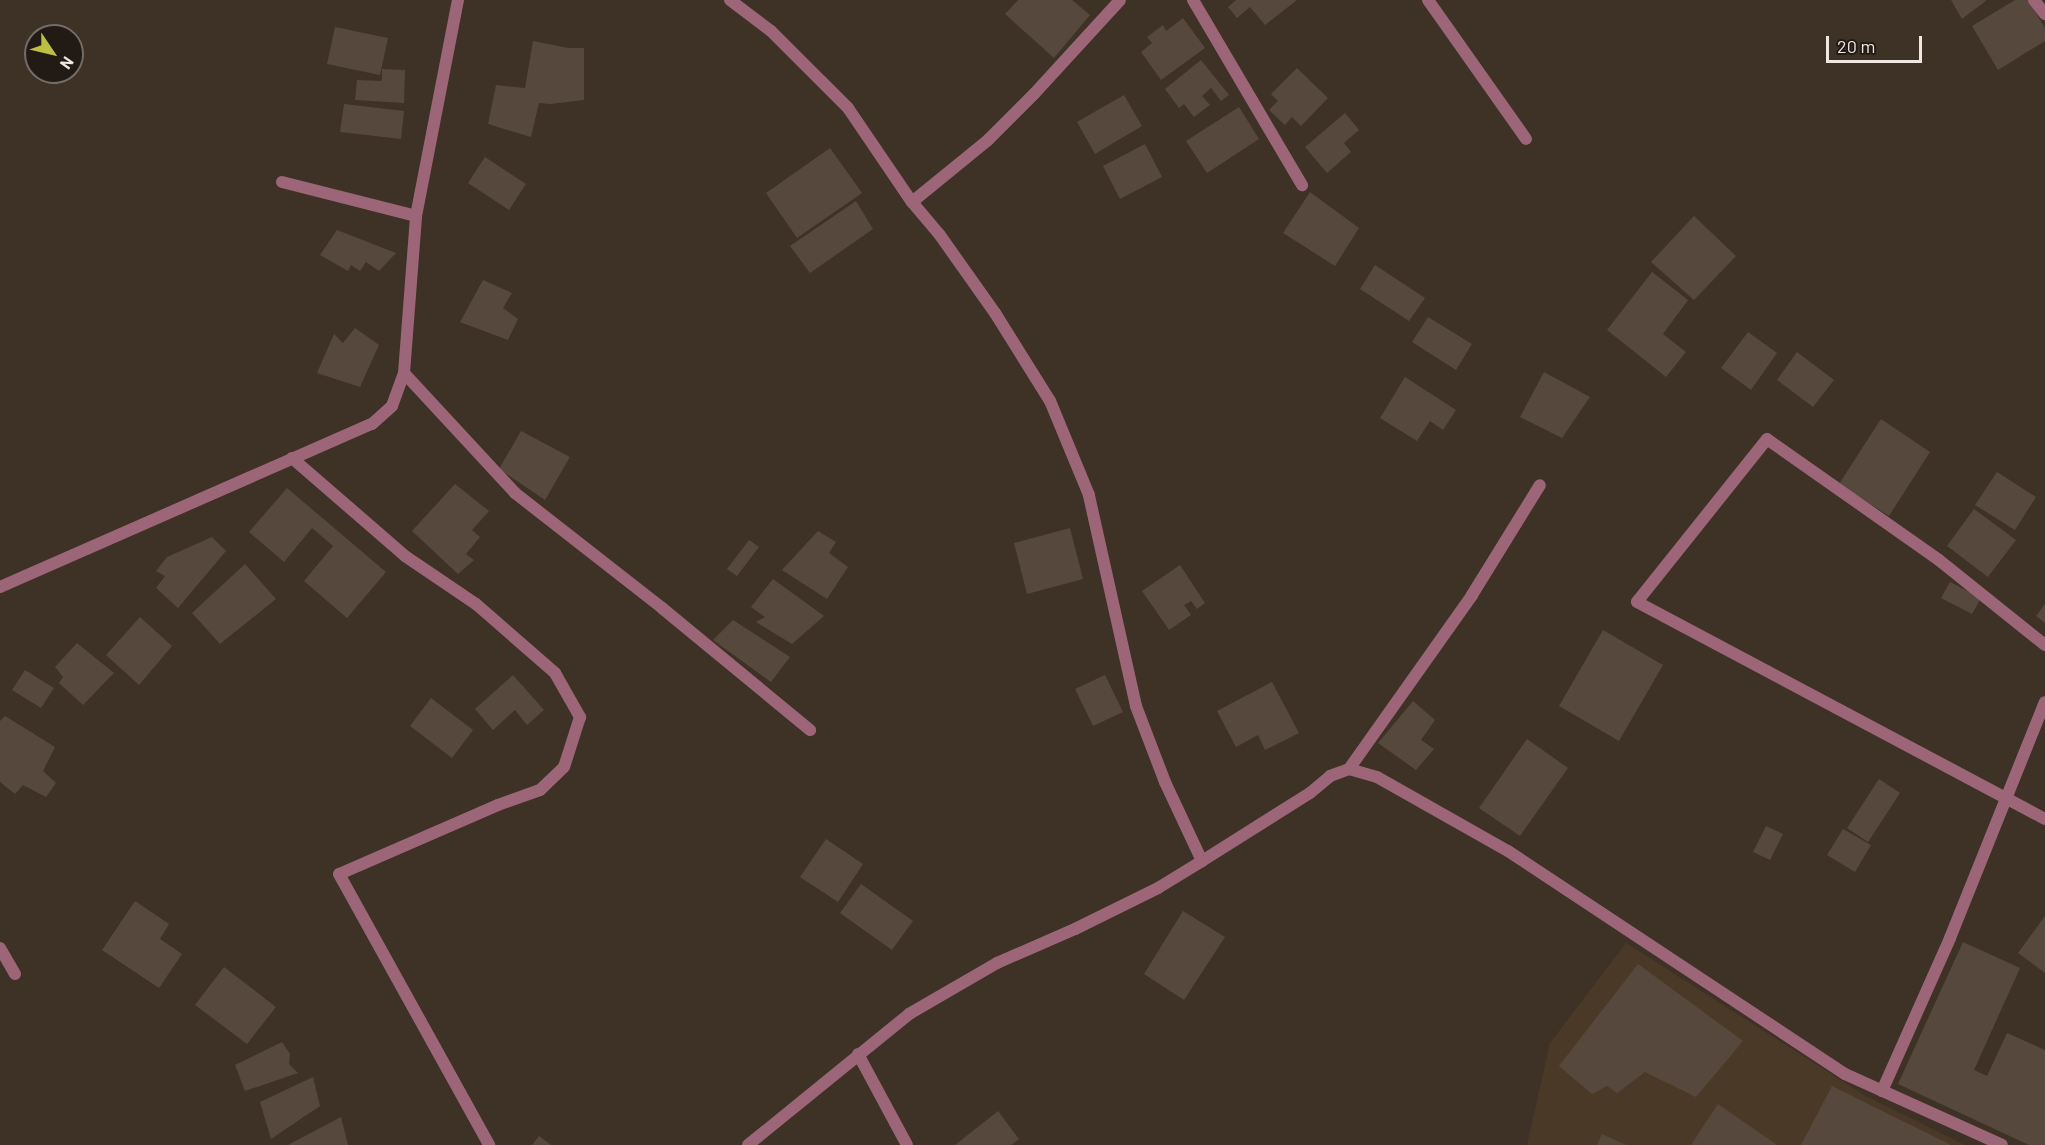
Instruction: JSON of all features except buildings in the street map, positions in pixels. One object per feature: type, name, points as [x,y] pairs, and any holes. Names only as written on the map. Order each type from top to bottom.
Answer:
[{"type":"street","points":[[0,587],[372,424],[392,406],[404,373],[416,216],[458,0]]},
{"type":"street","points":[[730,0],[771,32],[848,108],[912,202],[939,234],[989,304],[1050,401],[1089,495],[1136,706],[1164,782],[1202,861]]},
{"type":"street","points":[[912,202],[988,140],[1034,94],[1120,0]]},
{"type":"street","points":[[1193,0],[1302,185]]},
{"type":"street","points":[[1428,0],[1526,139]]},
{"type":"street","points":[[2034,0],[2045,14]]},
{"type":"street","points":[[282,183],[416,216]]},
{"type":"street","points":[[404,373],[515,494],[662,608],[810,730]]},
{"type":"street","points":[[2045,645],[1939,560],[1767,439],[1637,602],[2045,819]]},
{"type":"street","points":[[292,458],[405,556],[476,604],[555,673],[580,717],[564,767],[540,790],[498,805],[339,874],[489,1145]]},
{"type":"street","points":[[748,1145],[909,1014],[997,963],[1148,893],[1310,793],[1330,776],[1349,769],[1472,595],[1540,485]]},
{"type":"street","points":[[1882,1091],[1950,938],[2045,702]]},
{"type":"street","points":[[1349,769],[1377,777],[1509,851],[1845,1074],[2002,1145]]},
{"type":"street","points":[[0,948],[15,974]]},
{"type":"street","points":[[858,1054],[907,1145]]},
{"type":"shaded area","points":[[1626,943],[1864,1095],[1965,1145],[1527,1145],[1550,1043]]}]
